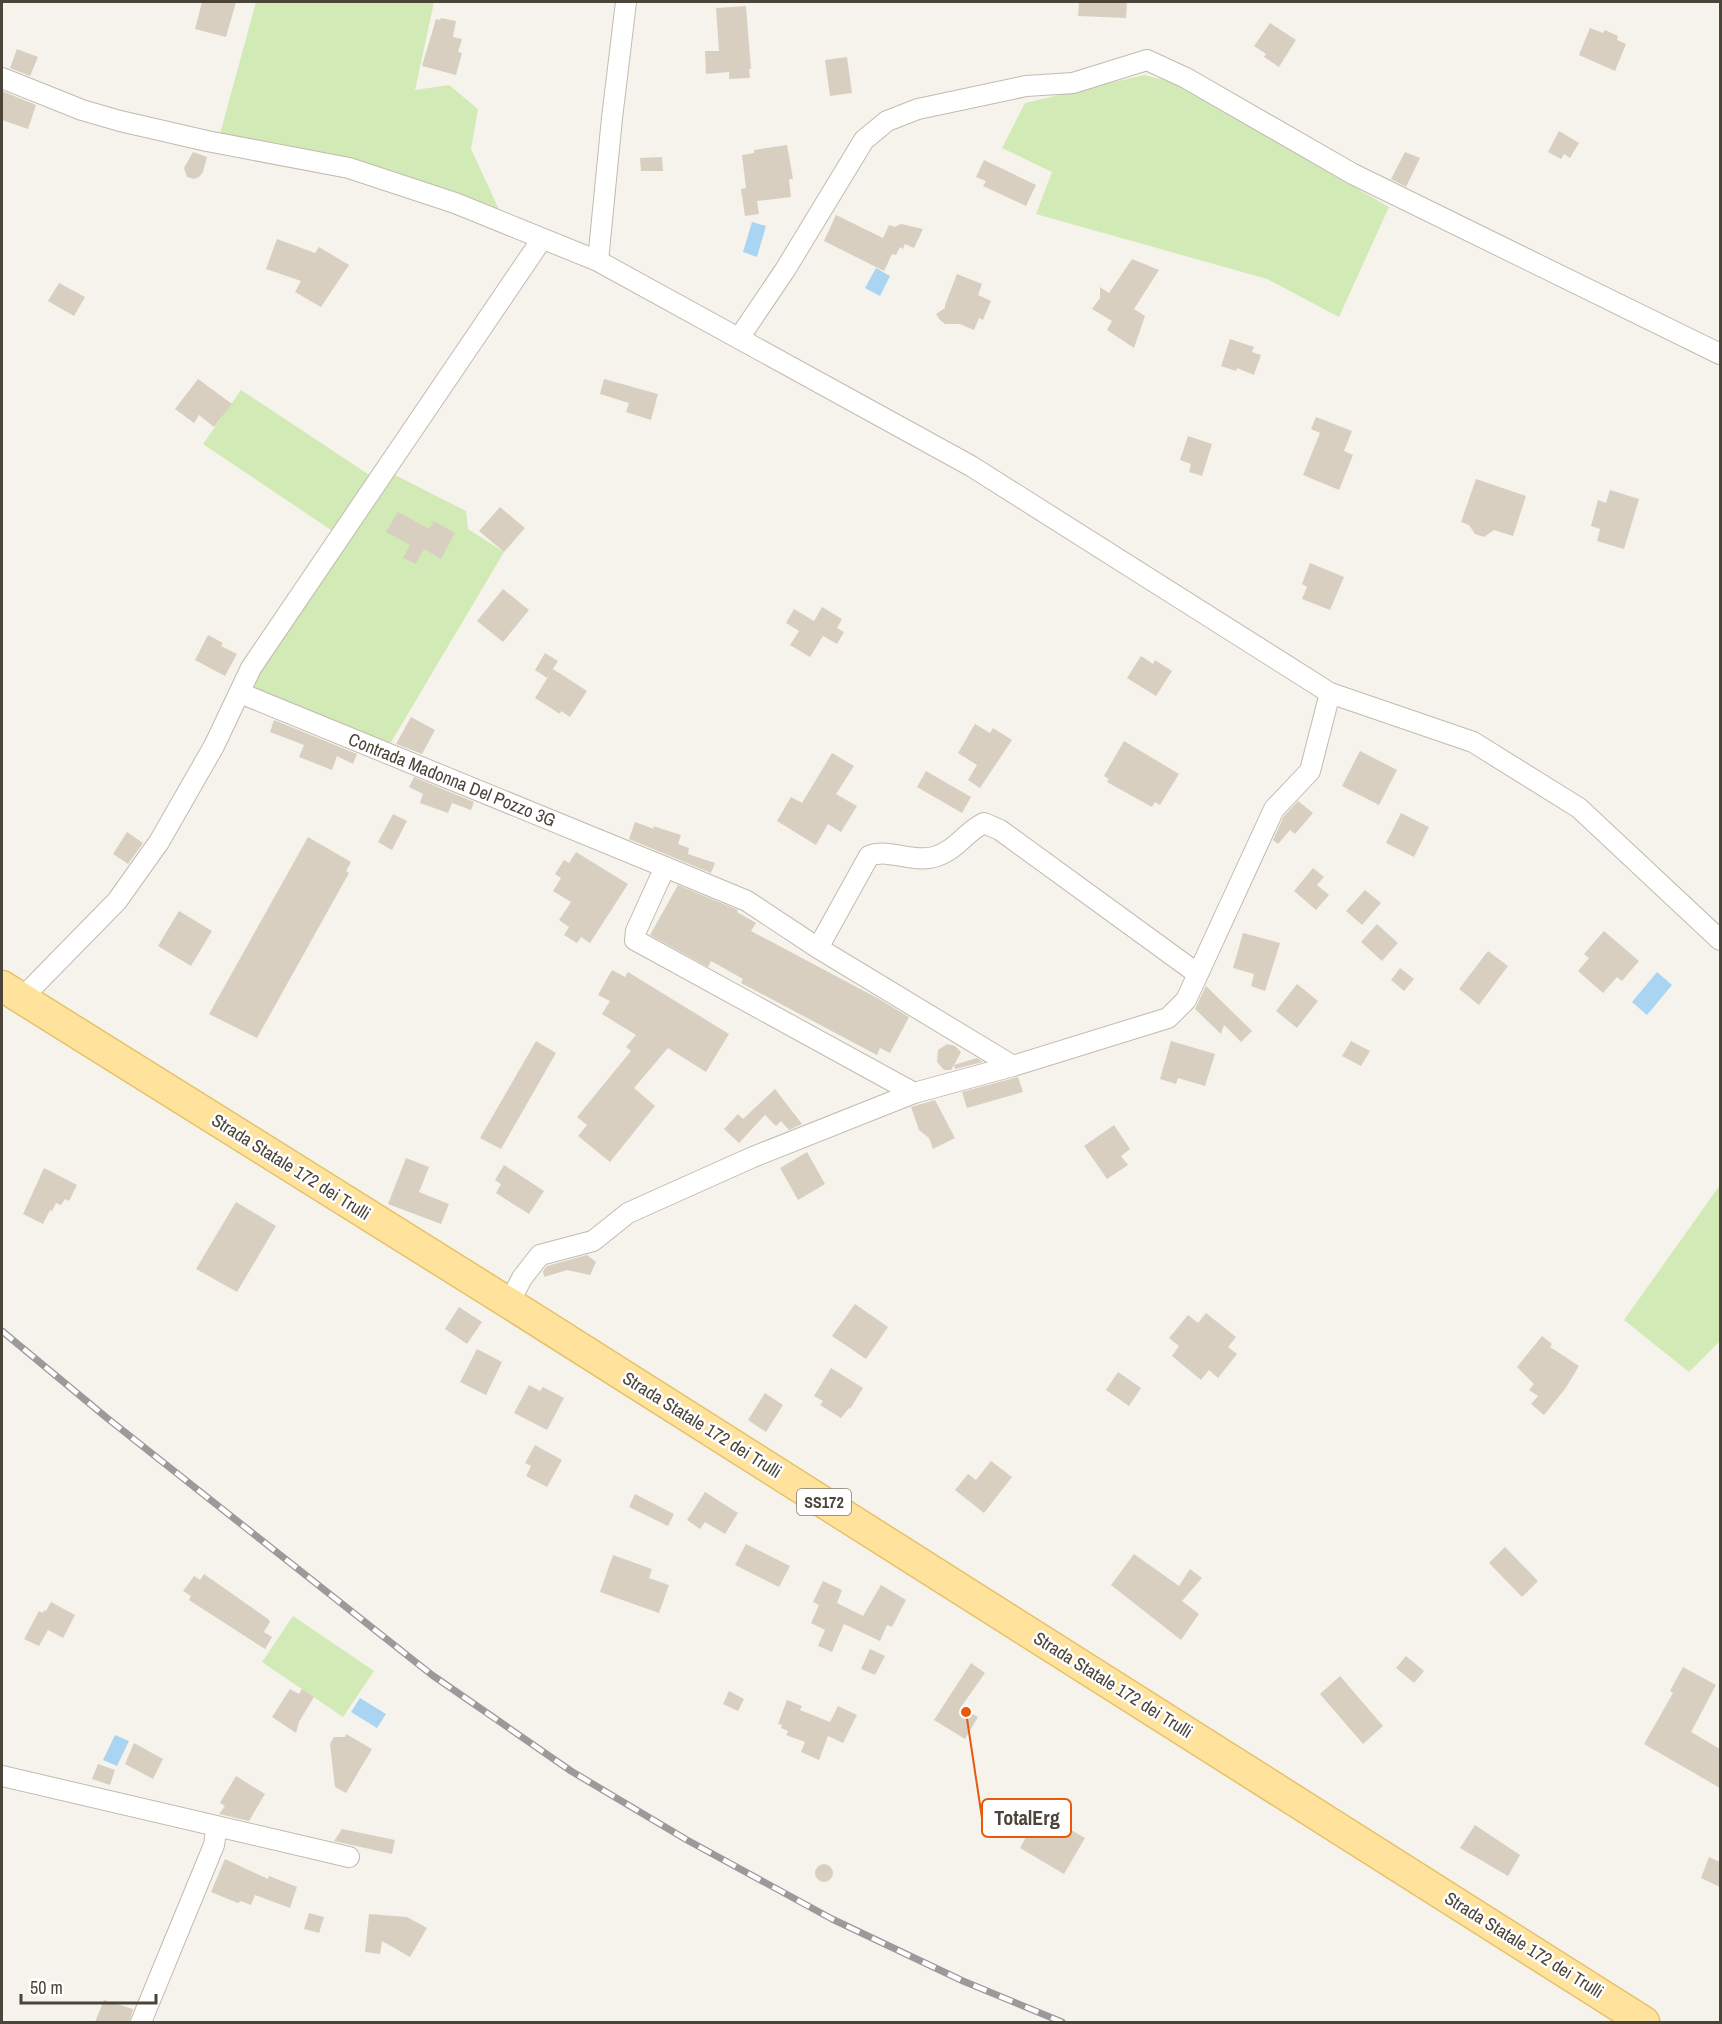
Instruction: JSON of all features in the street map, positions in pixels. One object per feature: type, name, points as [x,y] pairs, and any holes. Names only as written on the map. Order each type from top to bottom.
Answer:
[{"type":"main road","name":"Strada Statale 172 dei Trulli","points":[[11,993],[509,1302],[1644,2022]]},
{"type":"street","points":[[598,261],[626,2]]},
{"type":"street","points":[[739,338],[785,270],[864,140],[887,121],[918,109],[1026,86],[1072,84],[1147,60],[1186,78],[1353,174],[1720,354]]},
{"type":"street","points":[[2,78],[82,110],[120,121],[207,141],[350,168],[455,203],[598,261],[971,466],[1330,693],[1473,742],[1579,808],[1720,940]]},
{"type":"street","points":[[11,993],[68,953],[123,892],[159,842],[214,746],[251,668],[542,239]]},
{"type":"street","name":"Contrada Madonna Del Pozzo 3G","points":[[240,693],[747,901],[818,948],[1013,1066]]},
{"type":"street","points":[[509,1302],[522,1278],[540,1255],[593,1241],[628,1213],[753,1157],[914,1093],[1013,1066],[1168,1018],[1186,1000],[1274,810],[1310,771],[1330,693]]},
{"type":"street","points":[[818,948],[868,856],[877,853],[912,858],[932,857],[951,850],[984,823],[1000,830],[1198,974]]},
{"type":"street","points":[[665,867],[636,931],[635,940],[914,1093]]},
{"type":"street","points":[[2,1776],[349,1857]]},
{"type":"street","points":[[141,2022],[211,1854],[216,1831],[213,1825]]},
{"type":"green space","points":[[256,2],[434,2],[415,90],[449,85],[478,109],[471,149],[502,216],[220,134]]},
{"type":"green space","points":[[1144,75],[1173,82],[1389,207],[1339,317],[1267,279],[1036,214],[1052,172],[1002,148],[1025,103]]},
{"type":"green space","points":[[241,390],[371,476],[393,474],[466,511],[468,529],[504,552],[387,749],[248,687],[334,532],[203,444]]},
{"type":"green space","points":[[1720,1185],[1720,1341],[1689,1372],[1624,1320]]},
{"type":"green space","points":[[293,1616],[374,1671],[343,1717],[262,1662]]},
{"type":"water","points":[[752,222],[766,226],[757,257],[743,252]]},
{"type":"water","points":[[876,268],[890,276],[880,296],[865,288]]},
{"type":"water","points":[[1657,972],[1672,985],[1647,1015],[1632,1002]]},
{"type":"water","points":[[360,1698],[386,1714],[377,1728],[351,1712]]},
{"type":"water","points":[[115,1735],[129,1741],[117,1766],[103,1760]]},
{"type":"building","points":[[202,2],[236,2],[226,37],[195,29]]},
{"type":"building","points":[[1079,2],[1127,2],[1126,18],[1078,16]]},
{"type":"building","points":[[746,6],[750,78],[729,79],[729,72],[706,74],[705,51],[719,51],[716,8]]},
{"type":"building","points":[[436,19],[456,21],[453,37],[462,39],[458,52],[462,53],[456,75],[422,66]]},
{"type":"building","points":[[1270,23],[1296,40],[1279,67],[1264,57],[1266,54],[1254,46]]},
{"type":"building","points":[[1590,28],[1603,33],[1605,30],[1618,36],[1617,40],[1626,44],[1615,71],[1579,55]]},
{"type":"building","points":[[17,49],[38,57],[30,76],[10,68]]},
{"type":"building","points":[[847,57],[852,93],[830,96],[825,60]]},
{"type":"building","points":[[2,91],[36,105],[28,129],[2,120]]},
{"type":"building","points":[[1559,131],[1579,143],[1570,158],[1564,154],[1561,159],[1548,152]]},
{"type":"building","points":[[787,145],[793,179],[789,179],[791,197],[757,201],[759,214],[745,216],[741,189],[746,188],[742,155],[754,153],[754,150]]},
{"type":"building","points":[[193,152],[207,157],[203,172],[194,179],[187,177],[184,168]]},
{"type":"building","points":[[1405,152],[1420,158],[1406,187],[1391,179]]},
{"type":"building","points":[[662,157],[663,171],[641,171],[640,158]]},
{"type":"building","points":[[984,160],[1036,185],[1026,206],[983,186],[986,181],[976,177]]},
{"type":"building","points":[[836,215],[883,238],[889,225],[895,227],[901,224],[923,229],[914,248],[905,244],[903,249],[900,247],[896,255],[892,254],[884,271],[824,241]]},
{"type":"building","points":[[277,239],[315,253],[319,247],[349,265],[321,307],[295,292],[301,281],[266,269]]},
{"type":"building","points":[[1132,259],[1159,270],[1134,309],[1145,316],[1134,348],[1107,330],[1112,321],[1092,309],[1100,298],[1100,287],[1109,293]]},
{"type":"building","points":[[957,274],[982,284],[978,295],[991,301],[983,320],[979,318],[974,330],[960,324],[945,324],[936,314],[945,308]]},
{"type":"building","points":[[59,283],[85,297],[74,316],[48,301]]},
{"type":"building","points":[[1230,339],[1254,347],[1252,352],[1261,355],[1254,375],[1237,368],[1236,371],[1221,366]]},
{"type":"building","points":[[198,379],[232,404],[214,427],[199,415],[194,423],[175,409]]},
{"type":"building","points":[[604,379],[658,394],[651,420],[626,412],[629,403],[600,394]]},
{"type":"building","points":[[1316,417],[1352,431],[1344,451],[1353,455],[1339,490],[1303,475],[1320,433],[1311,429]]},
{"type":"building","points":[[1188,436],[1212,444],[1202,476],[1189,472],[1191,464],[1180,460]]},
{"type":"building","points":[[1476,479],[1526,496],[1513,536],[1494,530],[1484,537],[1475,534],[1469,525],[1461,522]]},
{"type":"building","points":[[1610,490],[1639,499],[1624,549],[1597,541],[1600,529],[1591,526],[1598,500],[1606,503]]},
{"type":"building","points":[[500,507],[525,528],[504,552],[479,531]]},
{"type":"building","points":[[398,512],[429,529],[434,521],[455,533],[441,559],[424,549],[416,564],[403,558],[410,545],[386,532]]},
{"type":"building","points":[[1310,563],[1344,577],[1330,610],[1302,599],[1307,587],[1302,584]]},
{"type":"building","points":[[503,589],[529,610],[503,642],[477,621]]},
{"type":"building","points":[[822,607],[842,619],[837,628],[844,632],[837,644],[823,636],[810,657],[790,645],[799,631],[786,623],[794,609],[814,621]]},
{"type":"building","points":[[208,635],[223,643],[221,646],[237,654],[225,676],[195,660]]},
{"type":"building","points":[[545,653],[558,661],[547,678],[535,670]]},
{"type":"building","points":[[1141,656],[1153,664],[1155,660],[1172,671],[1156,696],[1127,678]]},
{"type":"building","points":[[553,669],[587,691],[570,717],[561,711],[560,714],[535,698]]},
{"type":"building","points":[[411,717],[435,730],[422,754],[396,744]]},
{"type":"building","points":[[274,720],[357,754],[353,764],[337,756],[332,770],[299,757],[304,745],[270,732]]},
{"type":"building","points":[[975,724],[990,733],[993,728],[1012,740],[980,788],[968,780],[977,765],[958,753]]},
{"type":"building","points":[[1124,741],[1179,774],[1160,805],[1155,802],[1152,807],[1107,782],[1109,779],[1104,776]]},
{"type":"building","points":[[1360,751],[1397,770],[1379,805],[1342,786]]},
{"type":"building","points":[[832,753],[854,766],[836,794],[857,806],[841,832],[828,824],[816,845],[777,821],[791,797],[802,803]]},
{"type":"building","points":[[926,771],[971,797],[962,813],[917,787]]},
{"type":"building","points":[[414,777],[474,802],[471,810],[452,803],[448,813],[420,803],[423,794],[409,787]]},
{"type":"building","points":[[1298,801],[1313,813],[1295,834],[1290,830],[1278,844],[1273,840],[1284,816]]},
{"type":"building","points":[[1401,813],[1429,827],[1414,857],[1386,843]]},
{"type":"building","points":[[393,814],[407,821],[392,850],[378,842]]},
{"type":"building","points":[[635,822],[681,835],[678,844],[689,848],[688,854],[715,863],[711,873],[629,839]]},
{"type":"building","points":[[127,832],[143,843],[128,864],[113,854]]},
{"type":"building","points":[[308,837],[351,862],[346,871],[349,873],[257,1038],[209,1014]]},
{"type":"building","points":[[576,852],[628,884],[590,943],[581,937],[577,943],[564,935],[569,927],[559,920],[571,902],[553,891],[561,878],[555,874],[564,860],[569,863]]},
{"type":"building","points":[[1313,868],[1324,877],[1317,885],[1329,895],[1316,910],[1294,891]]},
{"type":"building","points":[[678,885],[738,910],[737,912],[756,923],[751,931],[909,1017],[890,1053],[880,1048],[877,1055],[741,983],[743,979],[711,961],[708,967],[650,935]]},
{"type":"building","points":[[1365,890],[1381,903],[1362,925],[1346,911]]},
{"type":"building","points":[[179,911],[212,931],[191,966],[158,946]]},
{"type":"building","points":[[1377,924],[1398,943],[1382,961],[1361,942]]},
{"type":"building","points":[[1604,931],[1639,961],[1622,981],[1617,977],[1603,993],[1578,971],[1589,958],[1584,954]]},
{"type":"building","points":[[1243,933],[1280,943],[1265,991],[1251,986],[1254,974],[1233,968]]},
{"type":"building","points":[[1488,951],[1508,966],[1479,1005],[1459,989]]},
{"type":"building","points":[[1400,968],[1414,979],[1404,991],[1391,980]]},
{"type":"building","points":[[612,970],[625,977],[628,972],[729,1034],[706,1072],[668,1048],[634,1088],[655,1106],[610,1162],[578,1136],[587,1125],[577,1117],[631,1051],[626,1047],[636,1035],[602,1014],[610,1001],[598,995]]},
{"type":"building","points":[[1297,984],[1318,1001],[1297,1028],[1276,1011]]},
{"type":"building","points":[[1206,986],[1252,1031],[1241,1042],[1224,1025],[1221,1034],[1195,1009]]},
{"type":"building","points":[[536,1041],[556,1053],[501,1149],[480,1138]]},
{"type":"building","points":[[1171,1041],[1215,1054],[1205,1086],[1178,1078],[1176,1084],[1160,1079]]},
{"type":"building","points":[[1351,1041],[1370,1051],[1361,1066],[1342,1056]]},
{"type":"building","points":[[947,1044],[955,1046],[961,1052],[951,1070],[944,1070],[937,1062],[938,1050]]},
{"type":"building","points":[[977,1058],[983,1062],[955,1069],[954,1065]]},
{"type":"building","points":[[1018,1077],[1023,1092],[967,1108],[962,1092]]},
{"type":"building","points":[[775,1089],[802,1124],[789,1130],[781,1121],[776,1126],[765,1115],[739,1143],[724,1129],[738,1114],[743,1119]]},
{"type":"building","points":[[935,1100],[955,1138],[933,1149],[929,1138],[919,1130],[911,1107]]},
{"type":"building","points":[[1114,1125],[1130,1149],[1121,1156],[1128,1165],[1107,1179],[1084,1146]]},
{"type":"building","points":[[807,1152],[825,1184],[798,1200],[780,1168]]},
{"type":"building","points":[[406,1158],[429,1167],[419,1192],[449,1204],[441,1224],[388,1204]]},
{"type":"building","points":[[504,1165],[544,1191],[529,1214],[496,1193],[501,1184],[495,1180]]},
{"type":"building","points":[[44,1168],[77,1185],[69,1201],[65,1199],[61,1205],[56,1203],[43,1224],[23,1214]]},
{"type":"building","points":[[236,1202],[276,1226],[237,1292],[196,1269]]},
{"type":"building","points":[[587,1255],[596,1262],[590,1275],[567,1270],[544,1277],[543,1271],[547,1266]]},
{"type":"building","points":[[855,1304],[888,1327],[866,1359],[832,1336]]},
{"type":"building","points":[[459,1307],[482,1322],[467,1344],[445,1329]]},
{"type":"building","points":[[1206,1313],[1236,1337],[1228,1347],[1237,1354],[1218,1378],[1209,1370],[1201,1380],[1172,1356],[1179,1346],[1169,1338],[1188,1315],[1198,1323]]},
{"type":"building","points":[[1542,1336],[1552,1344],[1550,1347],[1579,1366],[1565,1389],[1544,1415],[1531,1404],[1538,1396],[1529,1390],[1534,1384],[1517,1367]]},
{"type":"building","points":[[477,1349],[502,1362],[486,1395],[460,1382]]},
{"type":"building","points":[[831,1368],[863,1388],[850,1409],[841,1418],[820,1405],[823,1401],[814,1396]]},
{"type":"building","points":[[1118,1372],[1141,1388],[1129,1406],[1106,1390]]},
{"type":"building","points":[[529,1385],[540,1391],[543,1387],[564,1398],[547,1430],[514,1413]]},
{"type":"building","points":[[765,1393],[783,1405],[766,1432],[748,1420]]},
{"type":"building","points":[[535,1445],[562,1460],[547,1487],[526,1476],[531,1466],[525,1463]]},
{"type":"building","points":[[991,1461],[1012,1477],[984,1513],[955,1490],[968,1474],[976,1480]]},
{"type":"building","points":[[705,1492],[738,1513],[725,1534],[705,1522],[700,1529],[687,1520]]},
{"type":"building","points":[[635,1494],[674,1514],[668,1526],[629,1507]]},
{"type":"building","points":[[746,1544],[790,1566],[779,1587],[735,1565]]},
{"type":"building","points":[[1505,1547],[1538,1581],[1522,1597],[1489,1563]]},
{"type":"building","points":[[1134,1554],[1179,1586],[1190,1569],[1202,1578],[1182,1601],[1199,1614],[1181,1640],[1111,1585]]},
{"type":"building","points":[[613,1555],[652,1569],[649,1578],[669,1585],[659,1613],[600,1592]]},
{"type":"building","points":[[204,1574],[268,1619],[270,1622],[264,1632],[272,1637],[265,1649],[189,1600],[191,1596],[183,1591],[194,1576],[200,1580]]},
{"type":"building","points":[[823,1581],[842,1590],[837,1603],[863,1616],[881,1585],[906,1600],[892,1627],[887,1625],[880,1641],[844,1624],[832,1652],[818,1646],[825,1630],[811,1623],[819,1605],[813,1602]]},
{"type":"building","points":[[51,1602],[75,1615],[63,1638],[48,1630],[39,1646],[24,1639],[39,1611],[43,1613],[44,1610],[46,1611]]},
{"type":"building","points":[[870,1649],[885,1656],[875,1675],[861,1669]]},
{"type":"building","points":[[1406,1656],[1424,1671],[1414,1683],[1396,1668]]},
{"type":"building","points":[[971,1663],[985,1673],[961,1707],[978,1717],[965,1739],[934,1720]]},
{"type":"building","points":[[1683,1667],[1716,1685],[1691,1732],[1720,1749],[1720,1788],[1644,1744],[1673,1693],[1670,1691]]},
{"type":"building","points":[[1340,1676],[1383,1726],[1363,1744],[1320,1694]]},
{"type":"building","points":[[290,1689],[299,1694],[302,1689],[314,1697],[299,1722],[296,1733],[272,1717]]},
{"type":"building","points":[[729,1691],[744,1699],[738,1711],[723,1704]]},
{"type":"building","points":[[787,1700],[802,1706],[800,1710],[830,1722],[838,1706],[857,1715],[843,1743],[828,1736],[819,1760],[801,1752],[805,1742],[786,1735],[788,1731],[778,1724]]},
{"type":"building","points":[[346,1734],[372,1749],[346,1793],[335,1787],[330,1744],[334,1737],[345,1737]]},
{"type":"building","points":[[134,1743],[163,1759],[153,1779],[125,1764]]},
{"type":"building","points":[[98,1764],[115,1770],[110,1785],[92,1779]]},
{"type":"building","points":[[236,1776],[265,1794],[249,1821],[219,1814],[225,1806],[220,1803]]},
{"type":"building","points":[[1031,1807],[1085,1838],[1064,1874],[1020,1848],[1027,1835],[1018,1829]]},
{"type":"building","points":[[1475,1825],[1520,1855],[1508,1876],[1460,1848]]},
{"type":"building","points":[[342,1829],[395,1840],[392,1854],[334,1841]]},
{"type":"building","points":[[1709,1857],[1720,1862],[1720,1887],[1701,1878]]},
{"type":"building","points":[[225,1859],[268,1879],[269,1876],[297,1887],[290,1908],[255,1895],[251,1905],[241,1901],[238,1903],[211,1892]]},
{"type":"building","points":[[824,1864],[830,1867],[833,1873],[830,1879],[824,1882],[818,1879],[815,1873],[818,1867]]},
{"type":"building","points":[[309,1913],[324,1917],[319,1933],[304,1929]]},
{"type":"building","points":[[369,1914],[407,1917],[427,1928],[410,1957],[382,1941],[380,1954],[365,1952]]},
{"type":"building","points":[[104,2000],[133,2009],[129,2022],[95,2022]]},
{"type":"railway","points":[[2,1331],[107,1418],[432,1675],[571,1771],[687,1840],[832,1919],[963,1981],[1062,2022]]},
{"type":"place","name":"TotalErg","points":[[966,1712]]}]
